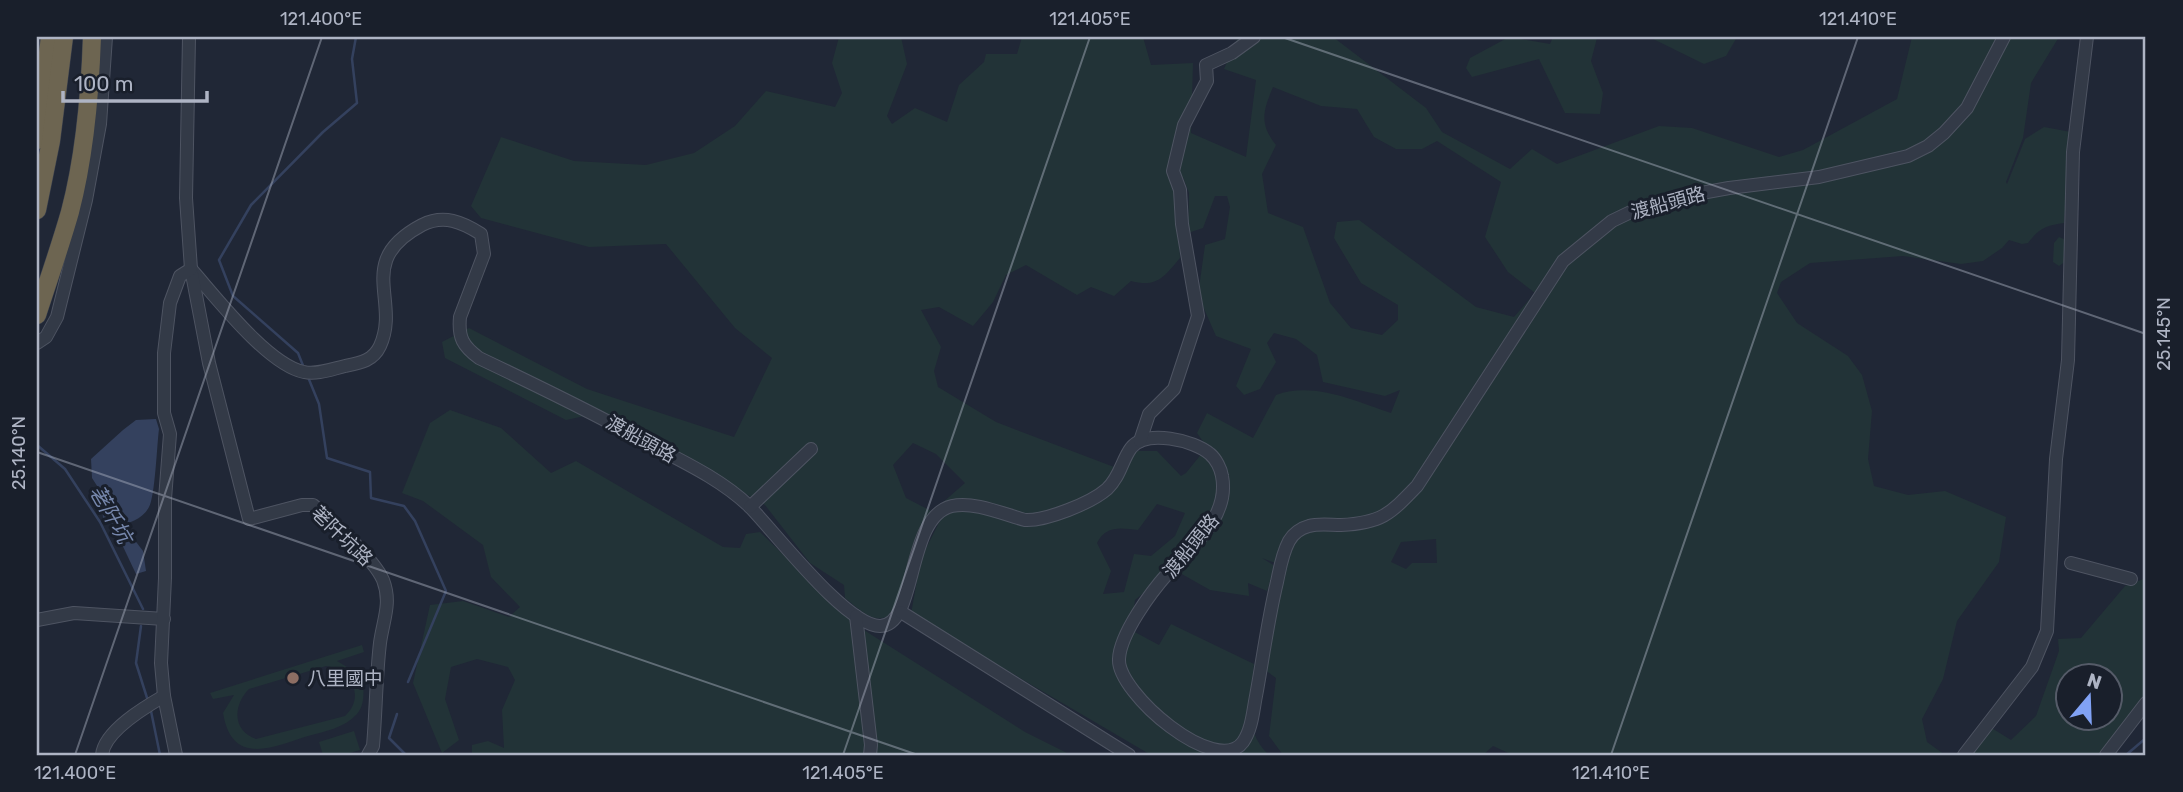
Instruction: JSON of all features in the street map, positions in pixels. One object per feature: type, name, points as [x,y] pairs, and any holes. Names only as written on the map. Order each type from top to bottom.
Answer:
[{"type":"highway","points":[[37,71],[41,37]]},
{"type":"highway","points":[[37,140],[50,37]]},
{"type":"highway","points":[[37,210],[51,141],[64,37]]},
{"type":"highway","points":[[37,315],[70,212],[82,159],[92,37]]},
{"type":"street","points":[[37,343],[46,337],[57,317],[86,200],[100,124],[106,37]]},
{"type":"street","name":"荖阡坑路","points":[[189,37],[186,198],[191,269],[209,363],[249,519],[302,505],[313,505],[382,577],[388,609],[380,643],[373,746],[368,755]]},
{"type":"street","points":[[1129,755],[901,612],[915,554],[933,521],[950,506],[966,505],[1034,521],[1061,514],[1107,489],[1120,472],[1131,447],[1140,441],[1149,414],[1174,388],[1196,329],[1198,316],[1182,224],[1180,190],[1174,171],[1177,152],[1188,117],[1207,81],[1206,65],[1254,37]]},
{"type":"street","name":"渡船頭路","points":[[1140,441],[1156,438],[1180,440],[1195,445],[1211,454],[1221,470],[1225,488],[1221,507],[1211,524],[1191,550],[1167,574],[1128,632],[1119,662],[1122,677],[1156,716],[1198,745],[1213,750],[1230,750],[1242,744],[1251,725],[1272,604],[1283,553],[1290,540],[1308,526],[1365,524],[1391,513],[1417,486],[1563,261],[1612,220],[1639,208],[1729,188],[1819,177],[1908,156],[1928,146],[1967,108],[2004,37]]},
{"type":"street","points":[[1964,755],[2032,667],[2047,631],[2056,459],[2068,360],[2073,152],[2087,37]]},
{"type":"street","name":"渡船頭路","points":[[191,269],[258,343],[306,372],[362,363],[379,350],[386,325],[383,272],[400,240],[433,220],[465,224],[481,234],[484,254],[460,317],[459,327],[465,348],[479,358],[592,412],[700,471],[750,507],[846,610],[877,627],[888,625],[901,612]]},
{"type":"street","points":[[176,755],[154,702],[161,663],[164,619],[165,499],[170,434],[164,414],[164,353],[170,303],[180,276],[191,269]]},
{"type":"street","points":[[750,507],[811,449]]},
{"type":"street","points":[[2071,563],[2131,579]]},
{"type":"street","points":[[37,620],[74,613],[164,619]]},
{"type":"street","points":[[856,616],[870,755]]},
{"type":"street","points":[[102,755],[111,735],[154,702]]},
{"type":"street","points":[[2106,755],[2146,702]]},
{"type":"shaded area","points":[[839,37],[901,37],[907,64],[887,116],[892,124],[915,108],[947,122],[959,85],[984,62],[986,54],[1017,54],[1022,37],[1143,37],[1151,65],[1193,63],[1191,133],[1246,157],[1256,80],[1224,69],[1238,37],[1333,37],[1426,108],[1442,132],[1510,169],[1532,149],[1557,164],[1659,126],[1692,128],[1779,157],[1803,150],[1897,99],[1912,37],[2059,37],[2031,83],[2023,138],[2006,182],[2007,184],[2025,139],[2044,127],[2071,132],[2064,223],[2043,229],[2028,243],[2009,240],[1983,261],[1961,264],[1903,256],[1810,263],[1781,282],[1777,293],[1797,323],[1848,356],[1862,375],[1872,411],[1868,459],[1874,486],[1908,495],[1945,491],[2006,517],[1999,562],[1957,621],[1943,679],[1922,719],[1927,742],[1945,755],[1513,755],[1493,746],[1483,755],[1283,755],[1269,736],[1276,678],[1265,670],[1284,566],[1262,558],[1275,566],[1267,591],[1248,583],[1249,596],[1210,590],[1173,569],[1135,600],[1131,630],[1159,645],[1171,624],[1254,664],[1250,712],[1255,735],[1269,755],[1151,755],[911,614],[921,558],[941,519],[941,504],[965,483],[936,454],[913,443],[893,465],[906,498],[937,514],[896,613],[875,618],[845,598],[844,585],[810,563],[765,505],[604,412],[566,420],[445,358],[442,342],[469,328],[587,389],[734,437],[772,358],[735,328],[666,244],[589,247],[481,218],[471,206],[501,137],[574,161],[646,165],[694,153],[735,126],[766,91],[835,107],[842,93],[832,63]],"holes":[[[1273,87],[1321,106],[1357,109],[1374,137],[1396,149],[1422,149],[1437,141],[1501,182],[1485,237],[1508,272],[1535,293],[1514,317],[1476,307],[1359,220],[1337,222],[1334,238],[1361,283],[1398,305],[1398,320],[1382,335],[1351,328],[1330,303],[1303,227],[1268,213],[1262,174],[1276,145],[1265,124],[1265,110]],[[1183,177],[1189,193],[1188,233],[1203,228],[1215,196],[1227,196],[1230,207],[1225,239],[1205,245],[1198,295],[1216,336],[1251,349],[1236,386],[1244,395],[1260,389],[1276,362],[1267,343],[1274,333],[1296,339],[1317,355],[1323,382],[1385,396],[1400,390],[1391,413],[1334,394],[1290,391],[1276,395],[1253,438],[1207,413],[1197,433],[1207,447],[1181,476],[1157,451],[1138,451],[1114,467],[996,422],[938,387],[934,371],[941,347],[921,310],[939,307],[973,326],[993,302],[1006,275],[1026,265],[1077,295],[1091,287],[1114,296],[1131,281],[1154,282],[1180,258],[1176,178]],[[1157,504],[1185,513],[1175,536],[1151,556],[1134,554],[1124,592],[1103,594],[1111,571],[1097,543],[1109,530],[1138,530]],[[1436,539],[1437,563],[1412,563],[1406,569],[1391,562],[1401,542]]]},
{"type":"shaded area","points":[[1509,37],[1550,44],[1553,37],[1601,37],[1597,38],[1591,61],[1603,93],[1600,114],[1565,113],[1539,59],[1472,77],[1466,68],[1470,58]]},
{"type":"shaded area","points":[[1649,37],[1737,37],[1726,56],[1704,64]]},
{"type":"shaded area","points":[[2059,237],[2066,240],[2066,261],[2059,266],[2053,262],[2054,243]]},
{"type":"shaded area","points":[[450,410],[501,428],[551,473],[576,461],[723,547],[740,548],[746,534],[760,532],[856,625],[1025,732],[1071,755],[472,755],[472,745],[488,741],[504,748],[502,710],[515,680],[508,667],[477,659],[451,667],[445,699],[459,740],[442,753],[413,683],[430,605],[463,601],[509,617],[520,607],[491,577],[483,545],[423,501],[402,493],[430,423]]},
{"type":"shaded area","points":[[2146,578],[2146,705],[2106,755],[1958,755],[1978,729],[1990,727],[2011,740],[2036,716],[2054,665],[2054,732],[2124,732],[2124,662],[2055,662],[2059,651],[2058,639],[2081,638],[2125,586]]},
{"type":"shaded area","points":[[362,645],[364,652],[337,661],[352,670],[363,684],[361,707],[346,723],[328,731],[268,748],[245,747],[235,741],[228,730],[223,713],[234,695],[213,699],[210,693]],"holes":[[[326,666],[335,668],[349,678],[355,692],[351,708],[345,716],[256,739],[248,735],[239,724],[240,702],[249,689]]]},
{"type":"shaded area","points":[[354,731],[360,750],[343,755],[323,755],[319,742]]},
{"type":"water","points":[[156,419],[159,429],[149,507],[139,518],[116,526],[103,518],[101,492],[92,478],[91,459],[136,420]]},
{"type":"water","points":[[127,530],[143,551],[146,571],[136,574],[118,536]]},
{"type":"waterway","points":[[304,368],[298,353],[233,296],[219,260],[251,205],[323,132],[357,103],[352,59],[356,37]]},
{"type":"waterway","points":[[308,377],[319,404],[327,458],[370,472],[371,498],[404,506],[415,521],[446,591],[408,682]]},
{"type":"waterway","name":"荖阡坑","points":[[37,445],[65,469],[100,522],[143,609]]},
{"type":"waterway","name":"荖阡坑","points":[[141,626],[136,663],[148,701]]},
{"type":"waterway","name":"荖阡坑","points":[[151,711],[160,755]]},
{"type":"waterway","points":[[397,714],[389,738],[406,755]]},
{"type":"waterway","points":[[2126,755],[2146,738]]},
{"type":"place","name":"八里國中","points":[[293,678]]}]
